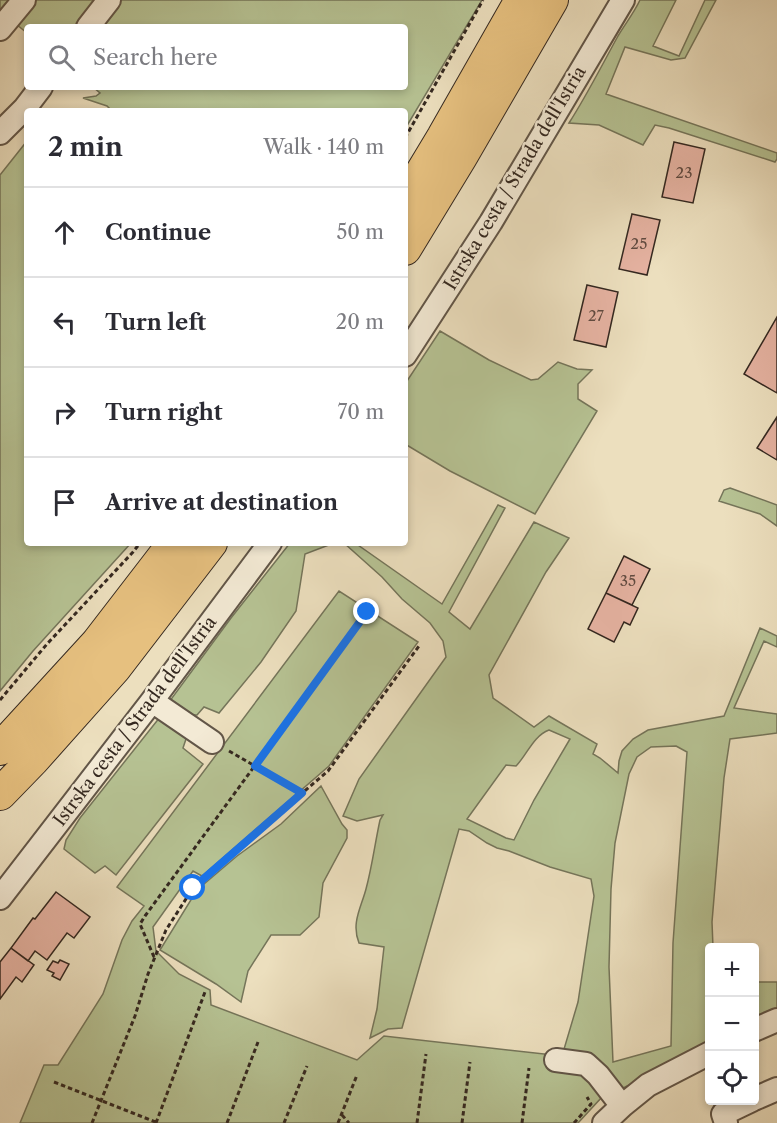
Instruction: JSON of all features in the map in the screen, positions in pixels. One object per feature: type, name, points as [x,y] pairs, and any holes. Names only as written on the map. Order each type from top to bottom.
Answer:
[{"type":"highway","points":[[408,195],[521,0]]},
{"type":"highway","points":[[408,244],[552,0]]},
{"type":"highway","points":[[0,749],[96,643],[172,546]]},
{"type":"highway","points":[[0,794],[115,668],[209,546]]},
{"type":"street","points":[[0,28],[24,0]]},
{"type":"street","points":[[90,24],[110,0]]},
{"type":"street","name":"Istrska cesta / Strada dell'Istria","points":[[408,350],[497,212],[623,0]]},
{"type":"street","points":[[25,108],[39,90]]},
{"type":"street","points":[[0,133],[24,109]]},
{"type":"street","name":"Istrska cesta / Strada dell'Istria","points":[[0,898],[268,546]]},
{"type":"street","points":[[152,701],[212,742]]},
{"type":"street","points":[[759,1028],[777,1020]]},
{"type":"street","points":[[604,1123],[648,1085],[705,1056]]},
{"type":"street","points":[[556,1060],[586,1064],[598,1075],[622,1106]]},
{"type":"street","points":[[759,1097],[777,1089]]},
{"type":"street","points":[[726,1123],[723,1114],[742,1105]]},
{"type":"path","points":[[408,133],[483,0]]},
{"type":"path","points":[[0,700],[47,644],[138,546]]},
{"type":"path","points":[[155,958],[140,924],[367,612]]},
{"type":"path","points":[[92,1123],[135,1016],[148,974],[166,930],[193,888],[328,771],[419,645]]},
{"type":"path","points":[[212,742],[302,793]]},
{"type":"path","points":[[54,1082],[157,1123],[205,992]]},
{"type":"path","points":[[227,1123],[258,1042]]},
{"type":"path","points":[[417,1123],[426,1054]]},
{"type":"path","points":[[462,1123],[470,1062]]},
{"type":"path","points":[[284,1123],[307,1066]]},
{"type":"path","points":[[522,1123],[529,1068]]},
{"type":"path","points":[[338,1123],[357,1075]]},
{"type":"path","points":[[574,1123],[591,1104],[586,1096]]},
{"type":"path","points":[[341,1115],[349,1123]]},
{"type":"green space","points":[[0,0],[482,0],[408,124],[408,108],[109,108],[83,98],[96,96],[100,93],[96,90],[408,90],[408,24],[24,24],[24,31],[0,11]]},
{"type":"green space","points":[[640,0],[676,0],[653,46],[679,56],[705,0],[716,0],[685,58],[671,60],[625,47],[606,94],[777,153],[775,162],[655,125],[643,145],[599,125],[569,123]]},
{"type":"green space","points":[[24,145],[24,546],[128,546],[0,691],[0,175]]},
{"type":"green space","points":[[440,331],[489,360],[531,380],[538,379],[558,362],[577,369],[592,370],[578,384],[578,399],[597,411],[535,514],[450,471],[408,446],[408,379]]},
{"type":"green space","points":[[730,488],[777,505],[777,526],[760,514],[719,501],[724,490]]},
{"type":"green space","points":[[498,505],[505,508],[449,612],[470,629],[534,522],[569,538],[546,572],[489,675],[493,698],[534,727],[549,716],[597,744],[593,754],[618,773],[622,751],[633,739],[648,730],[724,716],[760,628],[777,636],[777,647],[764,641],[734,708],[777,714],[777,733],[730,739],[724,778],[712,922],[713,943],[705,943],[705,1048],[603,1096],[578,1123],[20,1123],[44,1065],[58,1065],[103,994],[122,940],[132,921],[144,906],[117,887],[339,591],[418,642],[329,766],[202,876],[193,871],[153,927],[156,951],[179,974],[210,990],[211,1005],[357,1060],[384,1036],[562,1056],[578,1002],[594,896],[591,879],[497,848],[469,831],[459,829],[402,1028],[388,1029],[370,1038],[377,1009],[384,947],[359,943],[356,922],[383,815],[357,821],[343,816],[359,779],[446,657],[443,641],[430,623],[347,546],[359,546],[442,604]],"holes":[[[549,730],[570,739],[534,800],[514,840],[467,819],[506,765],[516,766],[534,741]],[[676,746],[687,752],[673,943],[671,1046],[613,1062],[609,967],[615,843],[629,774],[637,757],[651,747]]]},
{"type":"green space","points":[[288,546],[326,546],[305,554],[296,611],[261,662],[219,713],[204,707],[197,715],[186,715],[169,702]]},
{"type":"green space","points":[[160,717],[187,736],[183,748],[203,764],[116,875],[105,866],[95,873],[64,849],[66,840],[80,818]]},
{"type":"green space","points":[[321,786],[347,830],[347,838],[323,883],[319,917],[300,935],[271,935],[248,971],[241,1002],[160,950],[197,890],[237,856],[281,824]]},
{"type":"green space","points":[[759,982],[777,982],[777,1011],[759,1021]]},
{"type":"building","points":[[674,142],[705,149],[693,203],[662,197]]},
{"type":"building","points":[[632,214],[660,220],[647,275],[619,269]]},
{"type":"building","points":[[587,285],[618,292],[606,347],[574,340]]},
{"type":"building","points":[[777,317],[777,393],[744,374]]},
{"type":"building","points":[[777,417],[777,460],[757,448]]},
{"type":"building","points":[[624,556],[650,569],[632,605],[606,593]]},
{"type":"building","points":[[606,593],[638,608],[630,625],[624,622],[614,642],[588,629]]},
{"type":"building","points":[[56,892],[90,917],[74,938],[67,933],[47,960],[35,951],[28,961],[11,948]]},
{"type":"building","points":[[11,948],[34,965],[22,982],[16,977],[0,999],[0,962]]},
{"type":"building","points":[[60,960],[69,964],[60,980],[52,976],[54,973],[47,970],[53,961],[58,963]]},
{"type":"route","points":[[193,888],[302,793],[255,766],[367,612]]}]
